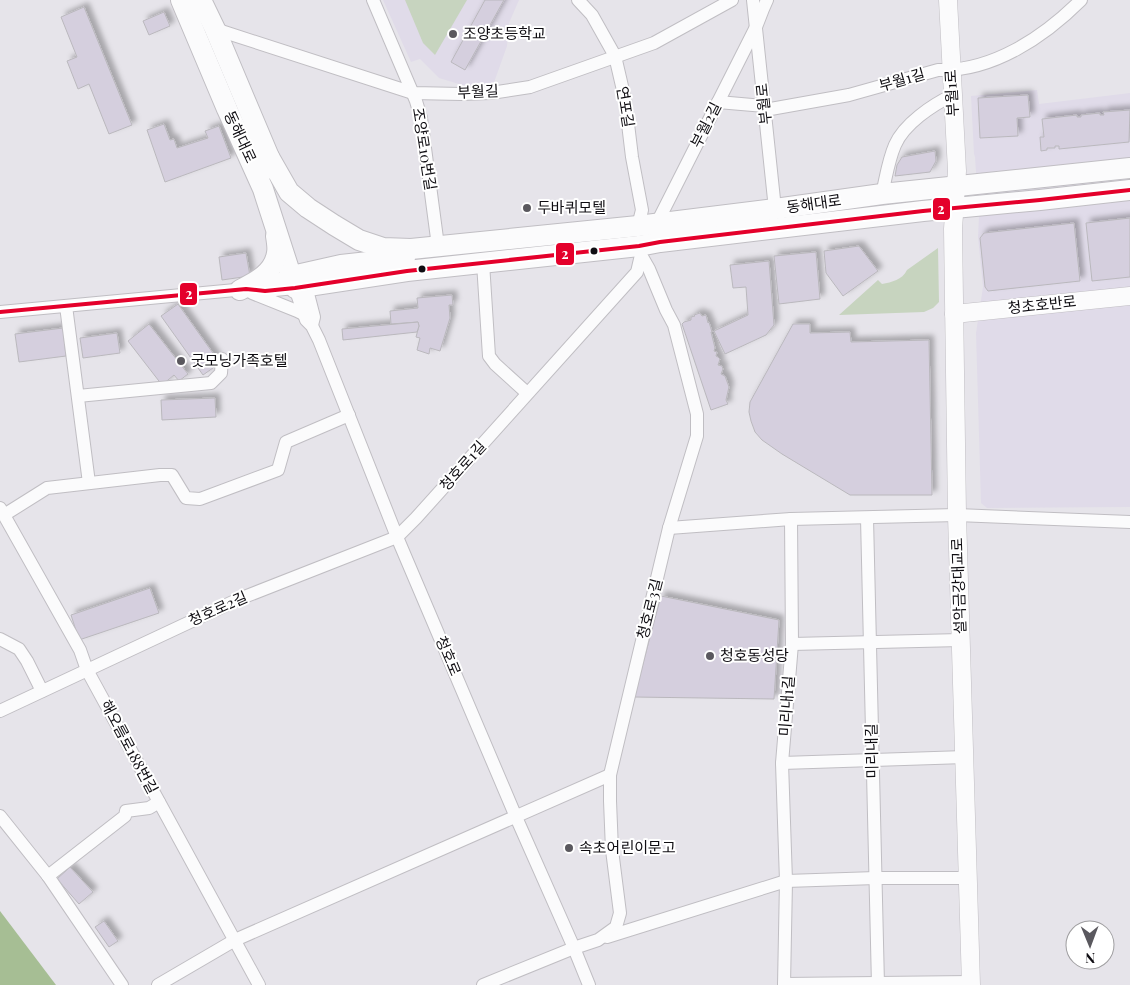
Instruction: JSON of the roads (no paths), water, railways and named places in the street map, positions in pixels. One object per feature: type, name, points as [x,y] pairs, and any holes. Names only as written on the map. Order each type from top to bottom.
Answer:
[{"type":"main road","name":"동해대로","points":[[180,0],[263,189],[275,224],[299,281]]},
{"type":"main road","name":"동해대로","points":[[201,0],[269,157],[289,192],[308,208],[359,240],[384,248],[411,249],[647,225],[882,194],[1130,168]]},
{"type":"main road","name":"동해대로","points":[[269,157],[299,281]]},
{"type":"main road","name":"동해대로","points":[[299,281],[483,263],[640,251],[660,242],[923,211],[1130,190]]},
{"type":"main road","points":[[247,289],[267,273],[275,260],[277,252],[275,224]]},
{"type":"main road","points":[[640,251],[647,225]]},
{"type":"main road","name":"동해대로","points":[[299,281],[340,265],[462,251],[498,240]]},
{"type":"street","name":"조양로10번길","points":[[373,0],[416,100],[421,118],[438,246]]},
{"type":"street","name":"연포길","points":[[578,0],[592,15],[615,56],[625,100],[632,158],[642,210],[647,225]]},
{"type":"street","name":"부월길","points":[[215,29],[413,93],[491,93],[530,87],[654,43],[732,0]]},
{"type":"street","name":"부월로","points":[[753,0],[775,209]]},
{"type":"street","name":"부월2길","points":[[647,225],[718,102],[756,27],[767,0]]},
{"type":"street","name":"부월1로","points":[[948,0],[956,186]]},
{"type":"street","name":"부월1길","points":[[718,102],[765,108],[849,95],[938,70],[951,70],[985,63],[1023,47],[1034,40],[1081,0]]},
{"type":"street","points":[[882,194],[890,158],[900,136],[924,113],[953,95]]},
{"type":"street","name":"설악금강대교로","points":[[956,186],[953,229],[957,515],[971,983]]},
{"type":"street","name":"청호로1길","points":[[397,537],[637,272],[640,251]]},
{"type":"street","name":"청호로3길","points":[[483,985],[598,940],[616,927],[620,913],[612,850],[610,775],[669,528],[697,436],[697,414],[674,325],[640,251]]},
{"type":"street","points":[[483,263],[489,356],[495,364],[527,393]]},
{"type":"street","points":[[0,312],[247,289],[263,283],[299,281]]},
{"type":"street","name":"청호로","points":[[299,281],[314,317],[308,320],[349,415],[397,537],[589,985]]},
{"type":"street","points":[[247,289],[297,311],[308,320]]},
{"type":"street","name":"청초호반로","points":[[954,314],[1130,296]]},
{"type":"street","points":[[66,306],[89,483]]},
{"type":"street","points":[[78,396],[211,383],[221,373],[222,359]]},
{"type":"street","points":[[2,511],[47,488],[160,475],[172,475],[186,498],[200,499],[278,470],[286,442],[349,415]]},
{"type":"street","name":"해오름로188번길","points":[[2,511],[80,650],[87,670],[259,985]]},
{"type":"street","points":[[669,528],[791,519],[957,515],[1130,522]]},
{"type":"street","name":"미리내길","points":[[867,518],[878,984]]},
{"type":"street","name":"미리내1길","points":[[784,984],[786,882],[782,763],[792,644],[791,519]]},
{"type":"street","name":"청호로2길","points":[[0,710],[239,599],[397,537]]},
{"type":"street","points":[[0,639],[19,649],[42,691]]},
{"type":"street","points":[[792,644],[961,640]]},
{"type":"street","points":[[782,763],[965,757]]},
{"type":"street","points":[[158,985],[235,940],[610,775]]},
{"type":"street","points":[[48,876],[125,816],[126,812],[149,808],[159,802]]},
{"type":"street","points":[[0,816],[48,876],[122,985]]},
{"type":"street","points":[[598,940],[786,882],[876,878],[969,878]]},
{"type":"street","points":[[784,984],[971,983]]},
{"type":"place","name":"조양초등학교","points":[[453,34]]},
{"type":"place","name":"두바퀴모텔","points":[[527,208]]},
{"type":"place","name":"굿모닝가족호텔","points":[[181,361]]},
{"type":"place","name":"청호동성당","points":[[710,656]]},
{"type":"place","name":"속초어린이문고","points":[[569,848]]}]
